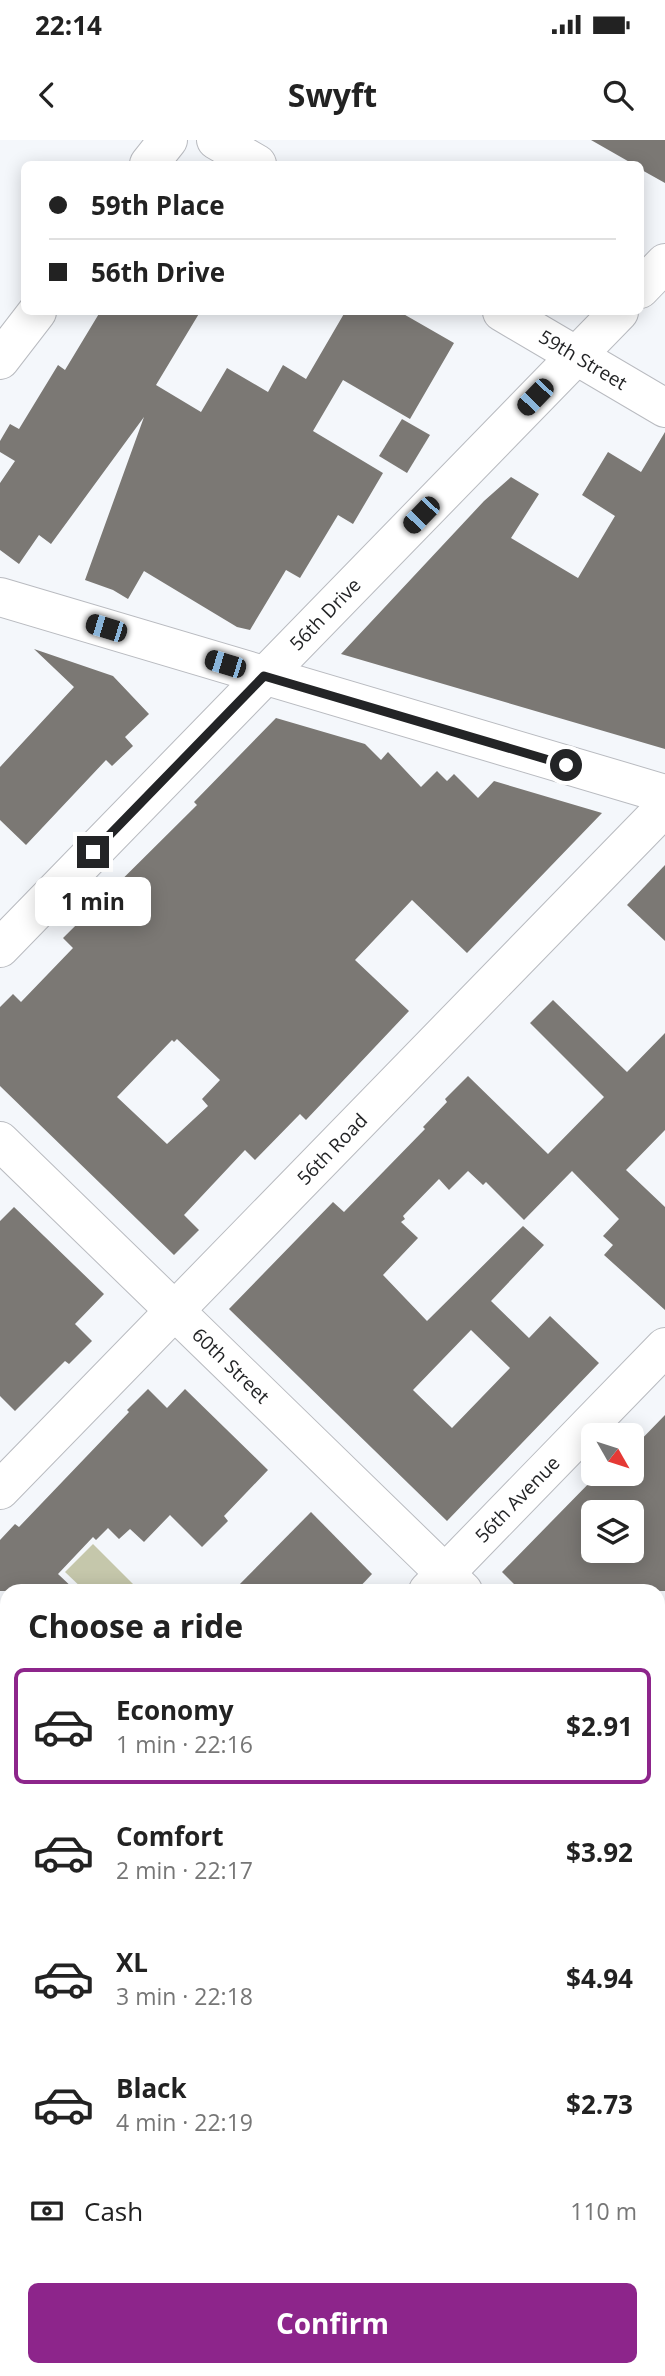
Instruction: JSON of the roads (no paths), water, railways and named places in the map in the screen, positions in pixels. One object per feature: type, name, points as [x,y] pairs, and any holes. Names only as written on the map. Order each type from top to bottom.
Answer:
[{"type":"main road","points":[[151,161],[167,140]]},
{"type":"main road","points":[[216,140],[252,161]]},
{"type":"main road","points":[[644,285],[665,264]]},
{"type":"main road","points":[[0,360],[35,315]]},
{"type":"main road","name":"59th Street","points":[[507,315],[665,408]]},
{"type":"main road","name":"56th Drive","points":[[0,948],[615,315]]},
{"type":"main road","points":[[0,597],[665,794]]},
{"type":"main road","name":"56th Road","points":[[0,1490],[665,807]]},
{"type":"main road","name":"60th Street","points":[[0,1141],[174,1311],[444,1584]]},
{"type":"main road","name":"56th Avenue","points":[[446,1584],[665,1348]]}]
